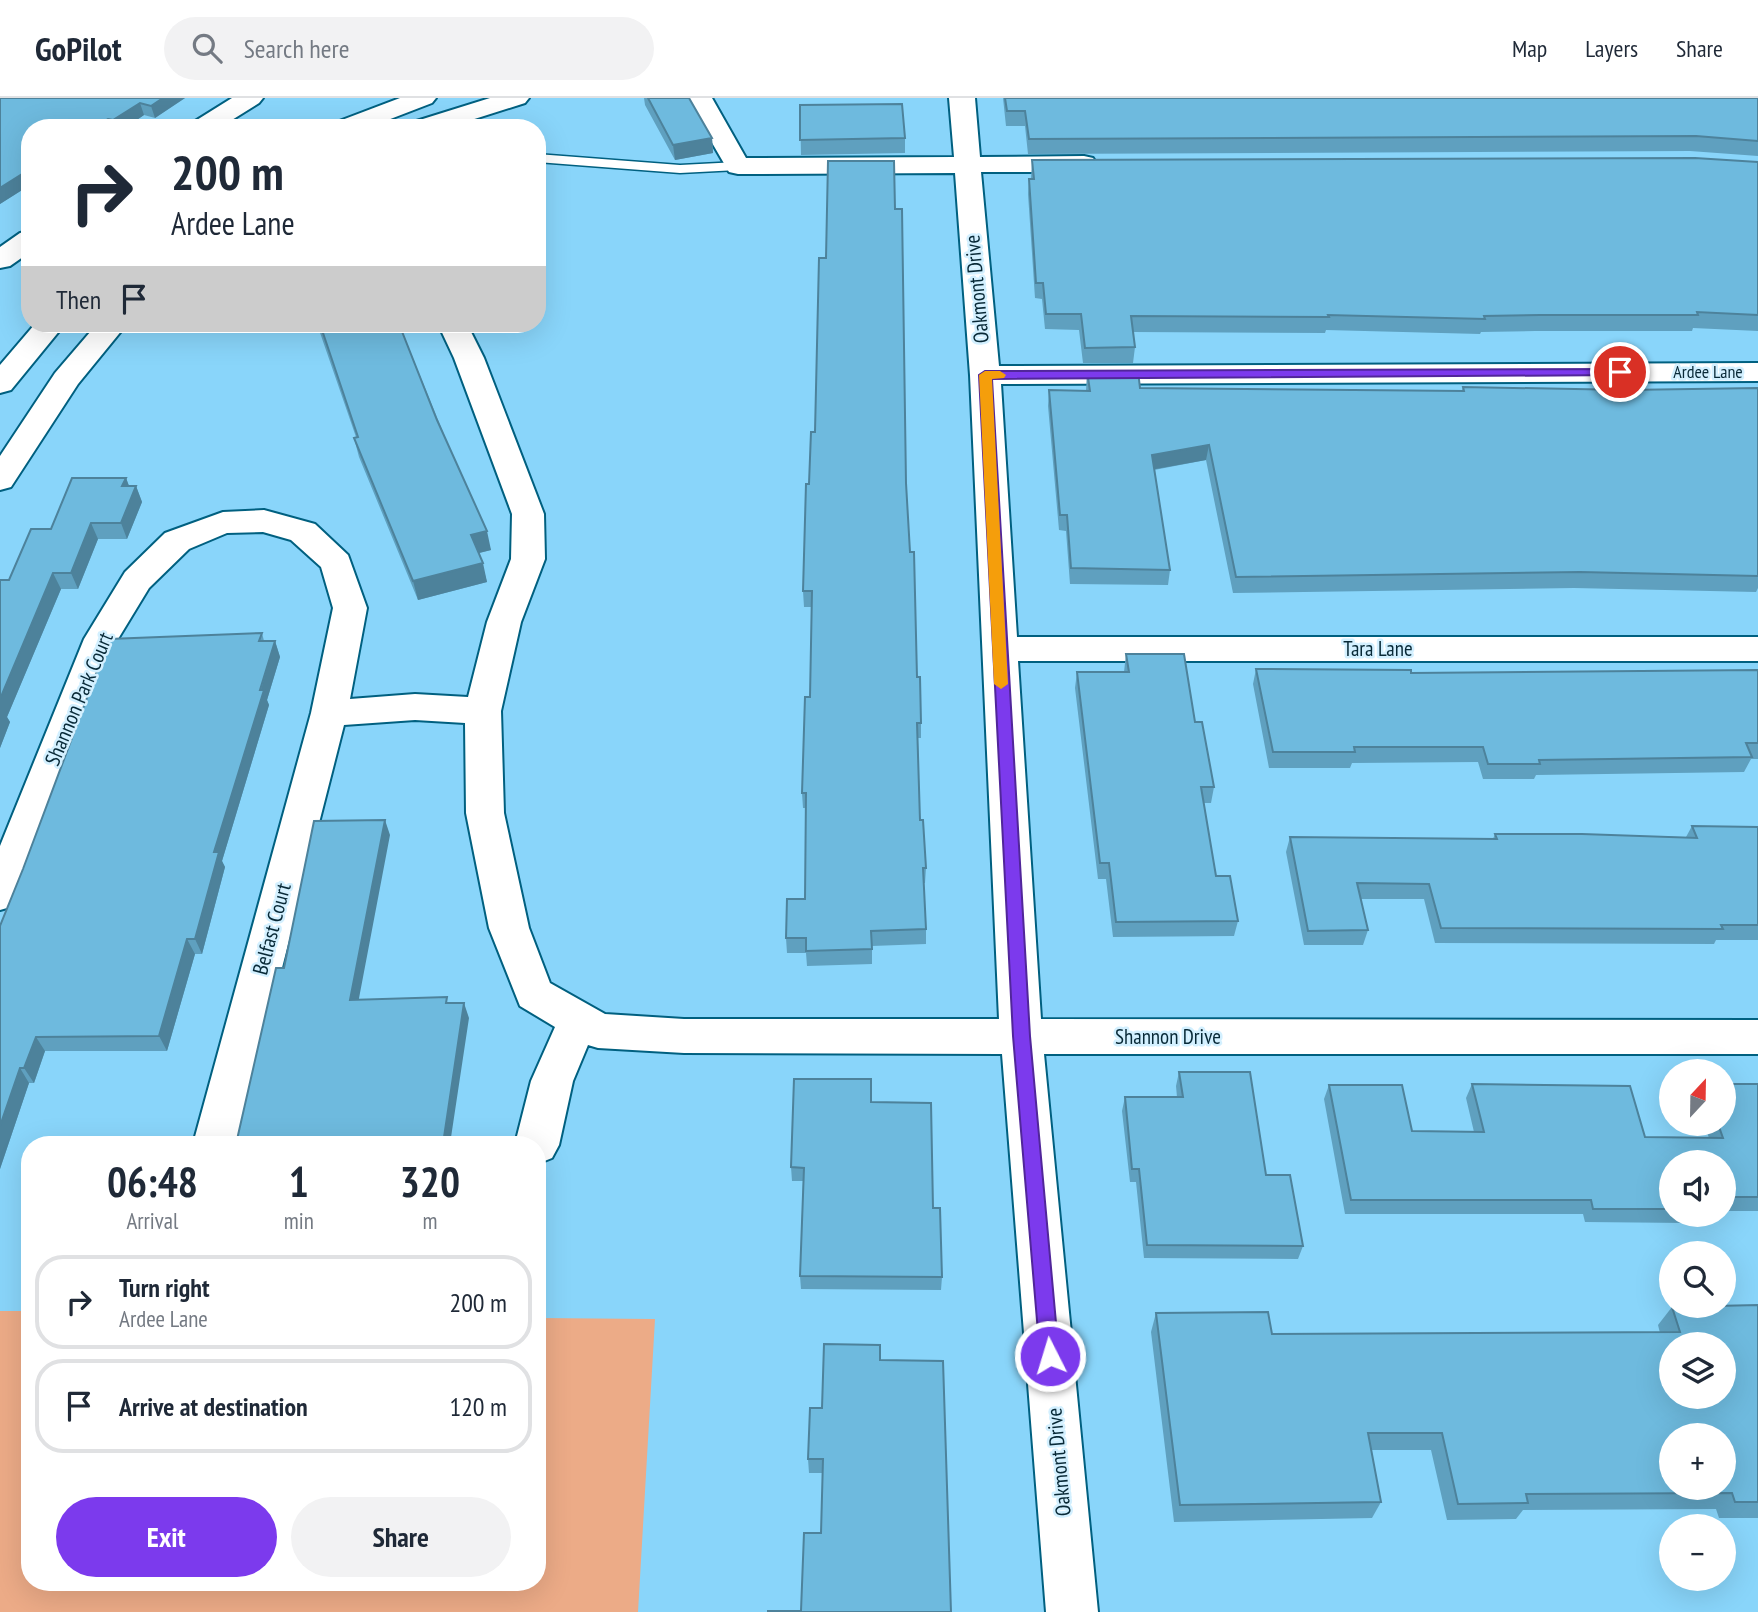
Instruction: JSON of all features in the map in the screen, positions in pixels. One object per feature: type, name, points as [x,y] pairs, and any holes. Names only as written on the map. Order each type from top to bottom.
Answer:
[{"type":"street","points":[[216,119],[250,98]]},
{"type":"street","points":[[367,119],[423,98]]},
{"type":"street","points":[[448,119],[516,98]]},
{"type":"street","points":[[699,98],[738,166],[1105,164]]},
{"type":"street","name":"Oakmont Drive","points":[[962,98],[985,375],[1021,1036],[1072,1612]]},
{"type":"street","points":[[0,260],[21,246]]},
{"type":"street","points":[[0,384],[42,333]]},
{"type":"street","points":[[0,480],[66,379],[104,333]]},
{"type":"street","points":[[457,333],[528,514],[528,559],[504,622],[484,711],[485,813],[509,928],[534,994],[580,1021],[561,1054],[544,1101],[538,1136]]},
{"type":"street","name":"Ardee Lane","points":[[985,375],[1758,372]]},
{"type":"street","name":"Shannon Park Court","points":[[0,895],[101,639],[136,580],[177,541],[223,523],[264,521],[303,532],[336,563],[350,608],[329,713]]},
{"type":"street","name":"Tara Lane","points":[[999,649],[1758,649]]},
{"type":"street","points":[[329,713],[415,707],[484,711]]},
{"type":"street","name":"Belfast Court","points":[[217,1136],[329,713]]},
{"type":"street","name":"Shannon Drive","points":[[580,1021],[598,1031],[684,1036],[1758,1037]]},
{"type":"lane","points":[[546,159],[680,169],[738,166]]},
{"type":"shaded area","points":[[0,1311],[21,1311],[21,1591],[546,1591],[546,1318],[655,1319],[638,1612],[0,1612]]},
{"type":"building","points":[[0,98],[163,98],[151,106],[140,103],[115,119],[21,119],[21,175],[0,188]]},
{"type":"building","points":[[648,98],[689,98],[712,138],[673,145]]},
{"type":"building","points":[[1005,98],[1758,98],[1758,141],[1696,136],[1029,139],[1025,111],[1007,111]]},
{"type":"building","points":[[902,104],[905,138],[800,140],[800,105]]},
{"type":"building","points":[[1695,158],[1758,162],[1758,315],[1697,312],[1698,315],[1484,316],[1485,319],[1328,315],[1329,317],[1131,316],[1135,347],[1085,348],[1081,314],[1046,314],[1043,283],[1036,283],[1029,179],[1034,179],[1032,160]]},
{"type":"building","points":[[828,161],[894,161],[895,209],[902,209],[906,483],[910,552],[914,552],[917,677],[920,677],[921,723],[917,723],[920,820],[923,820],[926,868],[923,868],[926,929],[871,931],[872,949],[806,951],[806,938],[786,938],[787,899],[805,899],[806,793],[802,793],[805,697],[810,697],[812,591],[803,591],[806,484],[809,484],[811,432],[815,432],[819,258],[826,258]]},
{"type":"building","points":[[323,333],[403,333],[437,420],[487,531],[471,535],[483,563],[413,581],[354,438],[358,437]]},
{"type":"building","points":[[1087,371],[1138,371],[1140,388],[1464,391],[1463,387],[1626,390],[1758,388],[1758,576],[1580,572],[1236,577],[1209,445],[1152,455],[1170,570],[1071,568],[1067,515],[1060,515],[1049,390],[1090,391]]},
{"type":"building","points":[[72,478],[126,478],[122,486],[136,486],[121,523],[91,523],[71,573],[53,573],[0,699],[0,580],[9,580],[31,529],[51,529]]},
{"type":"building","points":[[262,633],[259,641],[275,641],[260,690],[264,690],[214,852],[219,852],[195,939],[187,939],[159,1036],[36,1037],[24,1068],[20,1068],[0,1126],[0,926],[109,639]]},
{"type":"building","points":[[1126,654],[1184,654],[1195,722],[1202,722],[1214,787],[1201,787],[1216,876],[1230,876],[1238,921],[1116,922],[1109,863],[1100,863],[1077,672],[1129,672]]},
{"type":"building","points":[[1256,669],[1411,670],[1411,673],[1758,670],[1758,743],[1746,743],[1752,757],[1539,760],[1540,764],[1488,764],[1483,747],[1354,747],[1355,752],[1273,752]]},
{"type":"building","points":[[385,820],[350,1000],[447,997],[446,1003],[464,1003],[444,1136],[238,1136],[276,968],[284,968],[314,821]]},
{"type":"building","points":[[1692,826],[1758,827],[1758,925],[1721,925],[1723,929],[1441,928],[1429,884],[1357,883],[1368,930],[1308,931],[1290,837],[1497,839],[1495,834],[1582,834],[1697,838]]},
{"type":"building","points":[[1179,1072],[1250,1072],[1266,1175],[1290,1175],[1303,1246],[1147,1245],[1139,1169],[1132,1169],[1125,1097],[1183,1097]]},
{"type":"building","points":[[794,1079],[871,1079],[871,1102],[931,1103],[933,1208],[940,1208],[942,1277],[800,1276],[804,1168],[791,1167]]},
{"type":"building","points":[[1472,1084],[1630,1086],[1645,1137],[1723,1138],[1722,1136],[1736,1136],[1736,1084],[1758,1084],[1758,1197],[1736,1197],[1736,1150],[1659,1150],[1659,1209],[1593,1209],[1591,1200],[1351,1200],[1329,1085],[1402,1085],[1412,1131],[1484,1132]]},
{"type":"building","points":[[1758,1305],[1758,1502],[1734,1500],[1736,1423],[1659,1423],[1659,1493],[1526,1494],[1528,1503],[1458,1504],[1442,1433],[1368,1433],[1381,1502],[1180,1505],[1156,1313],[1268,1312],[1272,1334],[1659,1332],[1659,1409],[1736,1409],[1736,1332],[1680,1332],[1676,1318],[1736,1318],[1736,1306]]},
{"type":"building","points":[[824,1344],[880,1345],[880,1360],[943,1361],[951,1612],[768,1612],[801,1611],[804,1533],[821,1533],[823,1459],[808,1459],[810,1408],[822,1408]]},
{"type":"slow traffic","points":[[1000,375],[985,375],[1001,684]]},
{"type":"route","points":[[1050,1356],[1021,1036],[985,375],[1620,372]]}]
